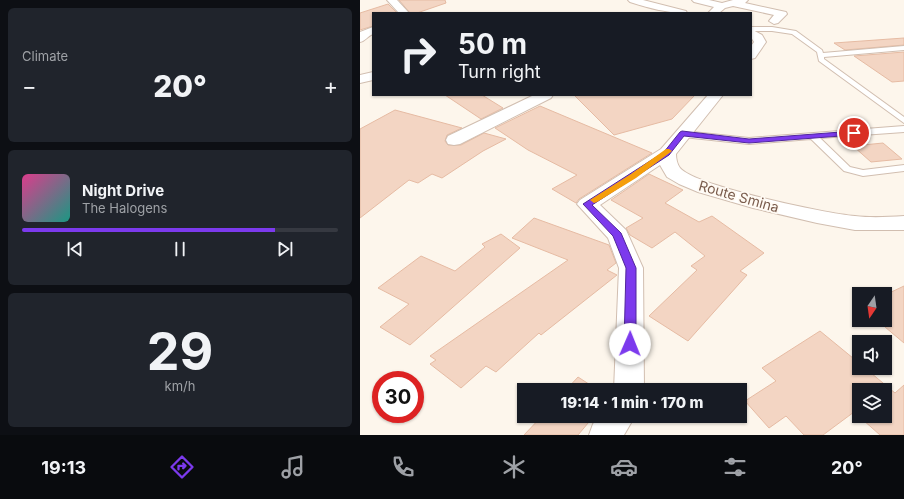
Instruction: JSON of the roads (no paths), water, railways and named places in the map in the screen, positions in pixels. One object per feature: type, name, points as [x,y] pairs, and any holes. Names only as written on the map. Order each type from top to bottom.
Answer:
[{"type":"street","points":[[392,0],[403,12]]},
{"type":"street","points":[[633,0],[678,12]]},
{"type":"street","points":[[697,0],[722,6]]},
{"type":"street","points":[[714,12],[722,6],[739,2],[782,14],[774,21]]},
{"type":"street","points":[[360,39],[365,33],[372,30]]},
{"type":"street","points":[[752,33],[758,37],[760,42],[752,54]]},
{"type":"street","points":[[360,79],[372,76]]},
{"type":"street","points":[[454,140],[544,96]]},
{"type":"street","points":[[629,383],[631,268],[618,235],[587,204],[667,154],[682,134],[715,96]]},
{"type":"street","name":"Route Smina","points":[[667,154],[668,163],[674,174],[688,182],[711,189],[753,201],[855,223],[904,223]]},
{"type":"street","points":[[605,435],[614,423]]},
{"type":"lane","points":[[752,29],[772,29],[794,32],[820,51],[821,60],[904,121]]},
{"type":"lane","points":[[820,55],[904,48]]},
{"type":"lane","points":[[682,134],[749,141],[900,129],[904,138]]},
{"type":"lane","points":[[813,136],[847,169],[863,173],[904,168]]}]
